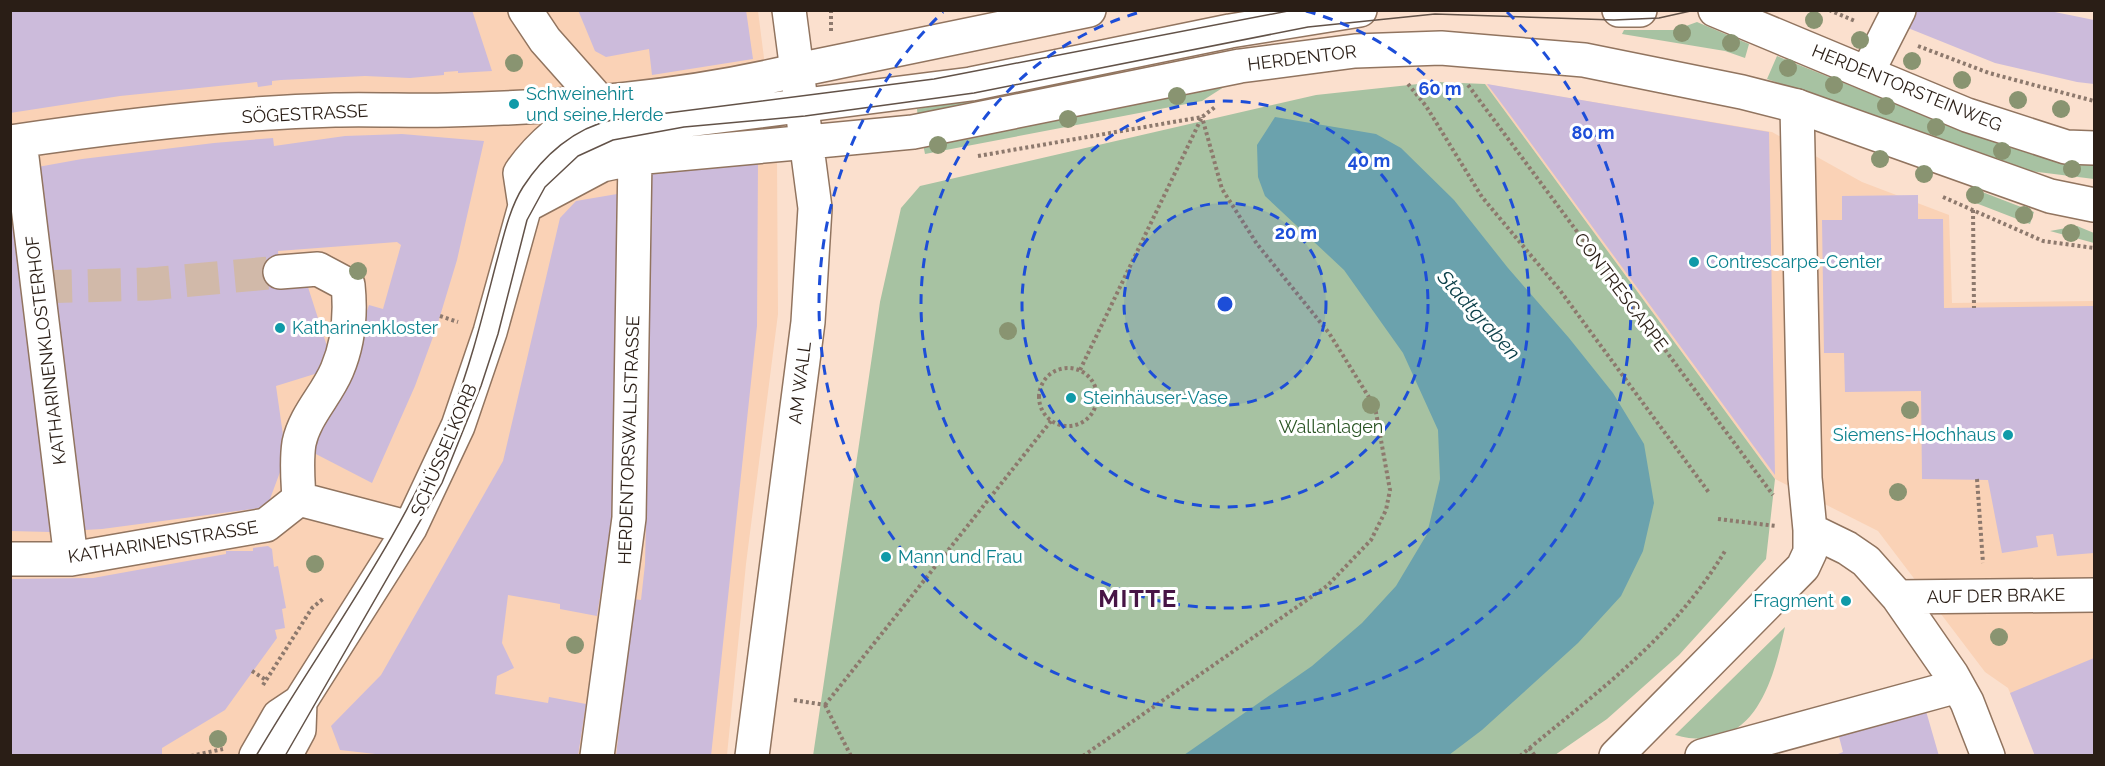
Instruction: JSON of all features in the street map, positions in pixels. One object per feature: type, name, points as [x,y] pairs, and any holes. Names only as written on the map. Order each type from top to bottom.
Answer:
[{"type":"street","points":[[525,10],[545,40],[600,102]]},
{"type":"street","name":"AM WALL","points":[[752,756],[808,322],[815,208],[789,10]]},
{"type":"street","points":[[798,70],[1089,10]]},
{"type":"street","points":[[525,206],[550,166],[582,142],[604,132],[971,84],[1230,31],[1360,10]]},
{"type":"street","points":[[1619,10],[1640,10]]},
{"type":"street","name":"HERDENTORSTEINWEG","points":[[1721,12],[1967,116],[2066,147],[2094,148]]},
{"type":"street","points":[[1867,73],[1892,22]]},
{"type":"street","name":"HERDENTOR","points":[[808,142],[913,132],[1240,66],[1378,49],[1441,48],[1584,60],[1705,83],[1797,106]]},
{"type":"street","name":"SÖGESTRASSE","points":[[15,141],[177,121],[333,110],[449,110],[600,102],[710,89],[798,70]]},
{"type":"street","name":"SÖGESTRASSE","points":[[520,173],[535,151],[562,128],[600,102]]},
{"type":"street","points":[[1616,756],[1803,567],[1810,552],[1805,478],[1797,106],[1986,175],[2050,196],[2094,205]]},
{"type":"street","name":"KATHARINENKLOSTERHOF","points":[[15,141],[72,559]]},
{"type":"street","points":[[525,206],[602,165],[635,158],[808,142]]},
{"type":"street","name":"HERDENTORSWALLSTRASSE","points":[[597,756],[629,518],[635,158]]},
{"type":"street","name":"SCHÜSSELKORB","points":[[239,747],[300,702],[410,528],[458,426],[490,332],[525,206],[520,173]]},
{"type":"street","points":[[280,272],[318,268],[348,285],[349,296],[351,320],[337,371],[311,411],[300,441],[297,461],[299,499],[410,528]]},
{"type":"street","name":"KATHARINENSTRASSE","points":[[10,559],[72,559],[266,525],[299,499]]},
{"type":"street","points":[[1810,530],[1847,548],[1866,561],[1898,597],[1958,686],[1989,756]]},
{"type":"street","name":"AUF DER BRAKE","points":[[1898,597],[2094,595]]},
{"type":"street","points":[[1702,756],[1958,686]]},
{"type":"street","name":"SCHÜSSELKORB","points":[[285,756],[299,730],[300,702]]},
{"type":"path","points":[[1829,10],[1892,22],[1989,73],[2094,101]]},
{"type":"path","name":"CONTRESCARPE","points":[[1441,48],[1768,490],[1810,530]]},
{"type":"path","points":[[1378,49],[1426,105],[1482,197],[1559,289],[1710,494]]},
{"type":"path","points":[[1080,370],[1202,117],[1222,189],[1257,244],[1329,333],[1375,407],[1390,490],[1386,510],[1371,540],[1327,586],[1083,756]]},
{"type":"path","points":[[1973,210],[1974,308]]},
{"type":"path","points":[[2020,231],[2043,242],[2094,248]]},
{"type":"path","points":[[1059,369],[1080,370],[1091,380],[1096,389],[1095,408],[1082,423],[1069,427],[1051,421],[1043,413],[1039,402],[1041,385],[1047,376],[1059,369]]},
{"type":"path","points":[[851,756],[825,705],[1051,421]]},
{"type":"path","points":[[1977,479],[1985,596]]},
{"type":"path","points":[[1718,519],[1810,530]]},
{"type":"path","points":[[1520,756],[1650,648],[1703,587],[1725,551]]},
{"type":"path","points":[[260,690],[312,608],[326,597]]},
{"type":"path","points":[[223,749],[239,747]]},
{"type":"path","points":[[191,756],[239,747]]},
{"type":"path","points":[[1529,748],[1535,756]]},
{"type":"path","points":[[220,756],[223,749]]},
{"type":"shaded area","points":[[10,11],[758,11],[777,160],[778,314],[746,564],[727,755],[11,755]]},
{"type":"shaded area","points":[[1485,84],[1772,132],[1862,182],[1949,215],[1952,303],[2094,301],[2094,755],[2036,755],[2008,688],[1985,672],[1878,531],[1775,479]]},
{"type":"green space","points":[[1697,22],[1749,44],[1745,58],[1725,51],[1622,34],[1624,30],[1675,30]]},
{"type":"green space","points":[[1777,56],[1968,133],[2094,162],[2094,179],[2030,171],[1767,79]]},
{"type":"green space","points":[[1117,72],[1119,78],[918,119],[917,109]]},
{"type":"green space","points":[[1238,78],[1202,101],[925,154],[922,139]]},
{"type":"green space","name":"Wallanlagen","points":[[1437,82],[1485,84],[1775,479],[1766,559],[1679,655],[1607,719],[1555,755],[813,756],[880,302],[901,208],[920,186],[1316,95]]},
{"type":"green space","points":[[1972,188],[2034,212],[2030,224],[1968,200]]},
{"type":"green space","points":[[2077,226],[2094,233],[2094,243],[2050,231]]},
{"type":"green space","points":[[1785,627],[1780,650],[1765,693],[1754,711],[1740,726],[1723,735],[1701,739],[1675,735]]},
{"type":"water","name":"Stadtgraben","points":[[1275,117],[1376,134],[1401,148],[1454,200],[1508,268],[1569,338],[1613,393],[1644,444],[1654,503],[1643,551],[1621,596],[1578,643],[1482,730],[1449,755],[1184,755],[1312,666],[1362,623],[1396,586],[1427,534],[1440,479],[1438,430],[1403,353],[1344,270],[1265,196],[1258,177],[1257,145]]},
{"type":"building","points":[[10,10],[472,10],[492,71],[444,72],[444,75],[410,78],[365,76],[281,80],[272,81],[272,85],[258,87],[257,82],[120,96],[10,113]]},
{"type":"building","points":[[578,10],[746,10],[753,59],[652,75],[649,49],[606,57],[595,51]]},
{"type":"building","points":[[1906,10],[2045,10],[2094,20],[2094,84],[1995,63],[1898,24]]},
{"type":"building","name":"Contrescarpe-Center","points":[[1487,84],[1769,132],[1775,475],[1505,108]]},
{"type":"building","points":[[402,134],[484,141],[457,260],[437,326],[415,386],[372,483],[310,451],[349,364],[369,305],[383,309],[401,245],[397,242],[278,251],[280,272],[307,284],[334,368],[276,386],[286,456],[267,507],[102,529],[50,532],[10,531],[10,172],[82,159],[214,143],[273,138],[274,146],[345,136]]},
{"type":"building","points":[[758,162],[757,326],[711,756],[616,756],[633,599],[641,600],[645,564],[648,443],[644,394],[645,175]]},
{"type":"building","points":[[617,194],[621,253],[613,516],[597,616],[560,609],[560,604],[508,595],[502,643],[514,668],[497,676],[495,694],[548,703],[549,697],[586,704],[578,756],[393,756],[340,750],[331,726],[381,675],[503,461],[560,218],[576,201]]},
{"type":"building","name":"Siemens-Hochhaus","points":[[1918,195],[1918,219],[1943,219],[1944,308],[2094,306],[2094,553],[2057,556],[2053,534],[2036,536],[2038,547],[2002,553],[1988,480],[1922,479],[1921,391],[1845,392],[1844,353],[1824,353],[1822,220],[1842,220],[1842,196]]},
{"type":"building","points":[[268,546],[272,549],[274,567],[278,566],[286,608],[282,609],[285,628],[275,630],[277,638],[225,710],[162,748],[162,756],[10,756],[10,579],[93,578],[226,554],[226,551],[253,551],[253,548]]},
{"type":"building","points":[[2094,658],[2094,756],[2035,756],[2010,693]]},
{"type":"building","points":[[1926,711],[1939,756],[1833,756],[1843,752],[1838,733]]},
{"type":"tunnel","points":[[39,287],[149,284],[280,272]]},
{"type":"tram line","points":[[256,756],[387,545],[411,502],[433,457],[459,394],[510,214],[531,176],[550,154],[572,137],[585,129],[612,120],[934,79],[1293,10]]},
{"type":"tram line","points":[[285,756],[442,483],[481,386],[498,334],[527,220],[545,187],[578,156],[613,140],[684,127],[805,116],[974,93],[1308,27],[1435,14],[1614,20],[1659,18],[1695,10]]},
{"type":"place","name":"Schweinehirt und seine Herde","points":[[514,104]]},
{"type":"place","name":"Contrescarpe-Center","points":[[1694,262]]},
{"type":"place","name":"Katharinenkloster","points":[[280,328]]},
{"type":"place","name":"Steinhäuser-Vase","points":[[1071,398]]},
{"type":"place","name":"Siemens-Hochhaus","points":[[2008,435]]},
{"type":"place","name":"Mann und Frau","points":[[886,557]]},
{"type":"place","name":"Fragment","points":[[1846,601]]},
{"type":"district","name":"MITTE","points":[[1138,599]]}]
